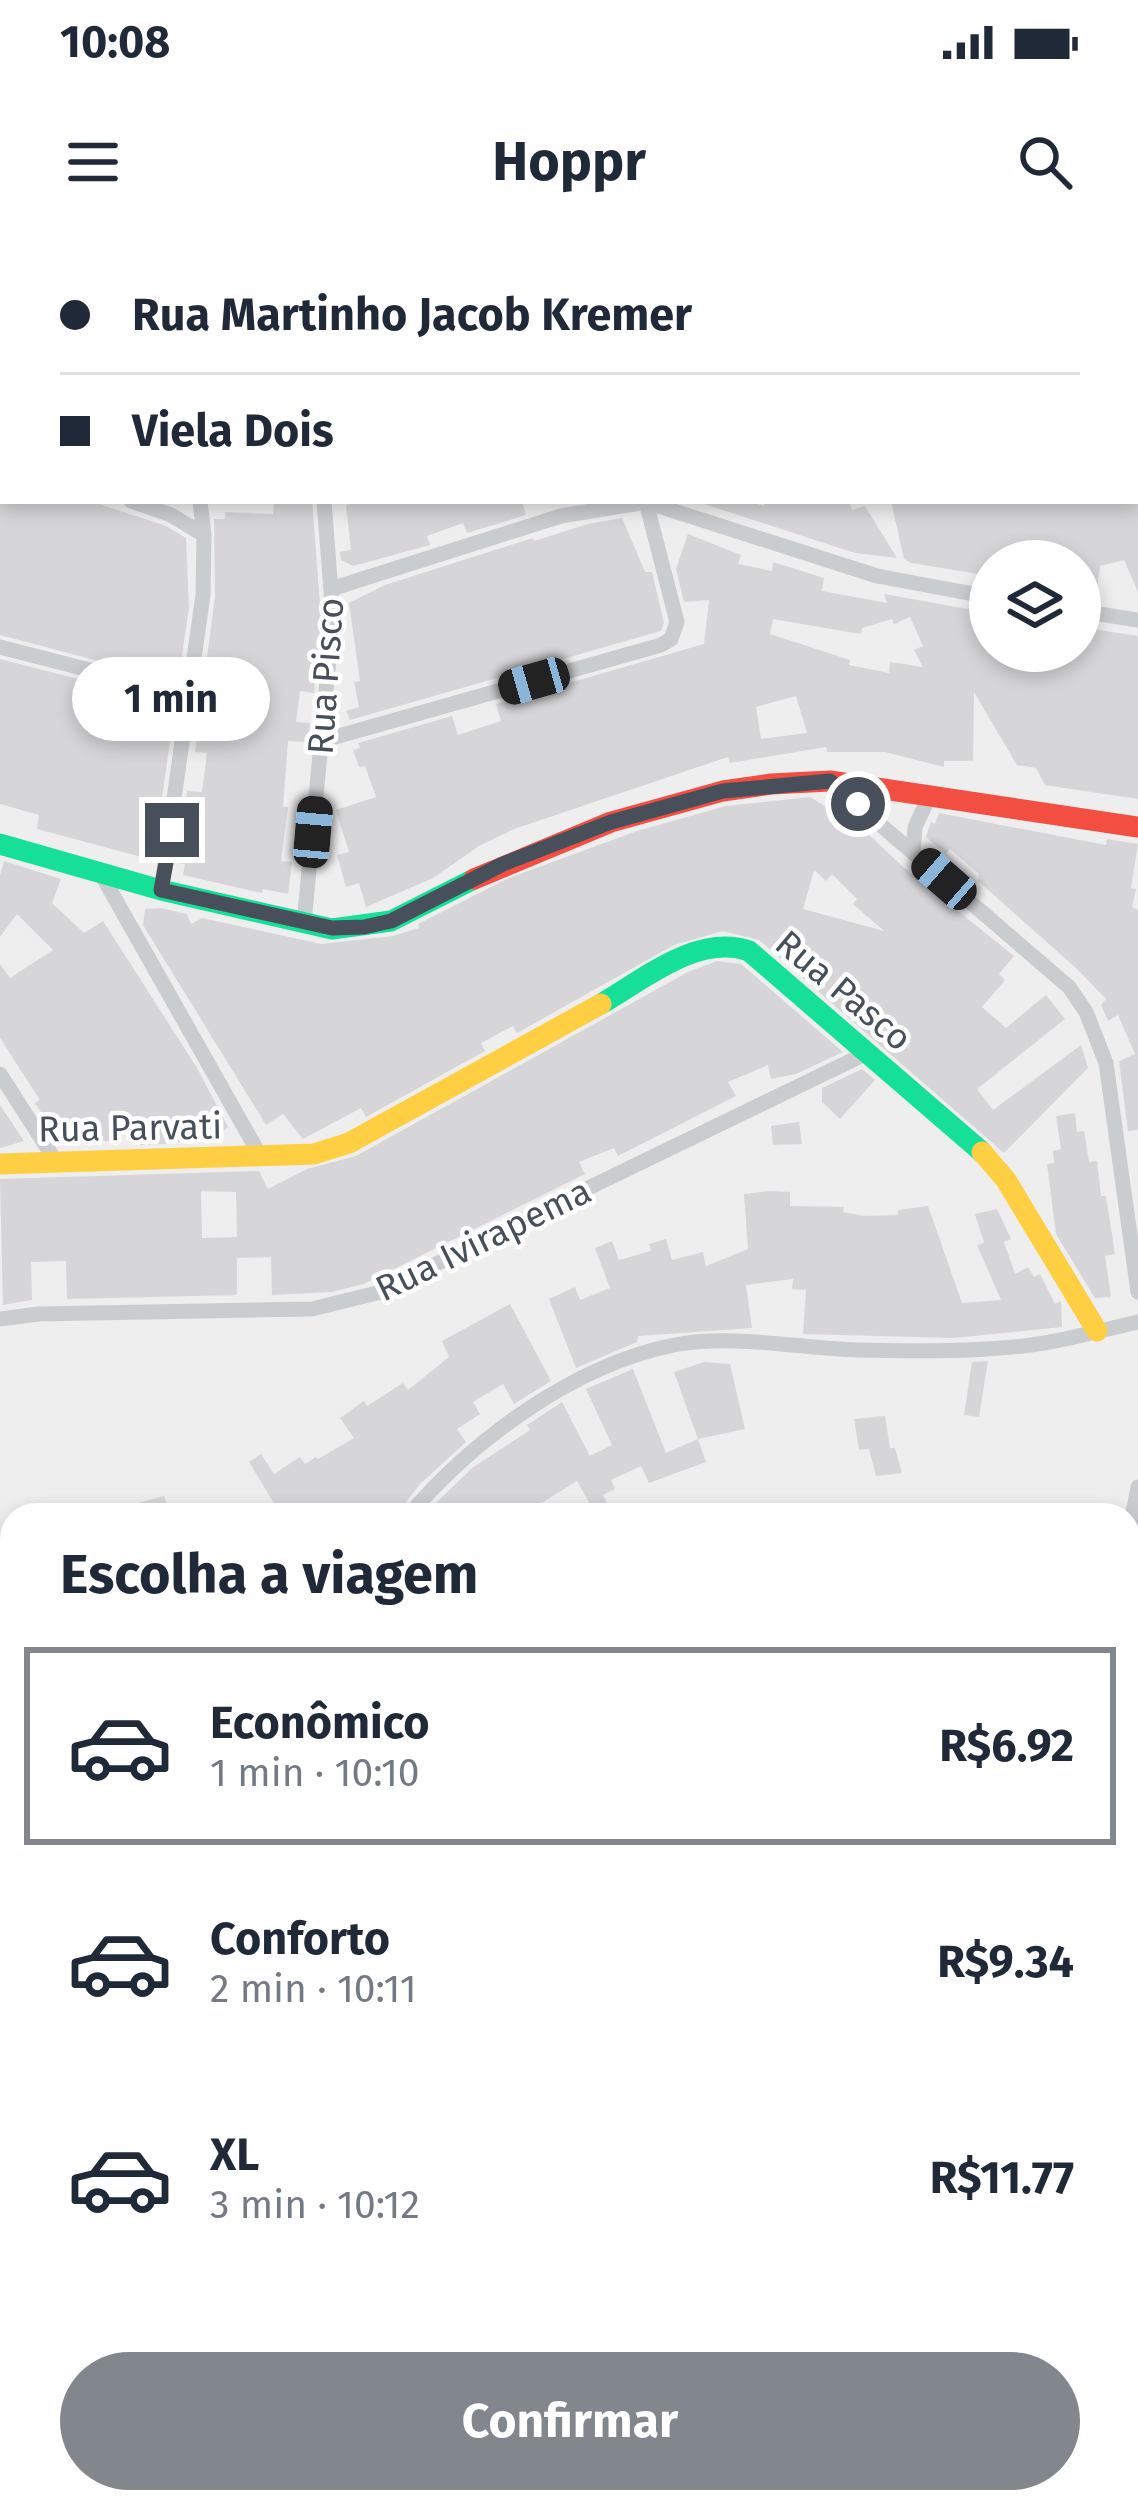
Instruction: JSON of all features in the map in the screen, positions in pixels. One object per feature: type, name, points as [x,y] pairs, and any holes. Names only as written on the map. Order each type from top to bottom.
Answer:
[{"type":"street","points":[[140,504],[205,535]]},
{"type":"street","points":[[161,890],[203,595],[205,535],[200,504]]},
{"type":"street","name":"Rua Pisco","points":[[304,923],[334,588],[324,504]]},
{"type":"street","points":[[334,588],[561,516],[634,504]]},
{"type":"street","points":[[321,741],[671,639],[677,622],[647,504]]},
{"type":"street","points":[[652,504],[877,576],[969,593]]},
{"type":"street","points":[[1101,614],[1138,620]]},
{"type":"street","points":[[0,647],[113,676],[187,715]]},
{"type":"street","points":[[830,781],[1069,987],[1086,1012],[1106,1064],[1138,1292]]},
{"type":"street","points":[[0,844],[161,890],[332,928],[391,921],[536,849],[723,791],[830,781],[1138,826]]},
{"type":"street","points":[[913,852],[915,827],[931,793]]},
{"type":"street","points":[[101,874],[261,1157]]},
{"type":"street","name":"Rua Pasco","points":[[261,1157],[314,1154],[349,1143],[681,958],[722,944],[749,951],[955,1126],[1006,1180],[1097,1331]]},
{"type":"street","name":"Rua Ivirapema","points":[[0,1319],[85,1312],[270,1311],[345,1303],[388,1289],[867,1053]]},
{"type":"street","points":[[0,1074],[55,1160]]},
{"type":"street","name":"Rua Parvati","points":[[0,1164],[261,1157]]},
{"type":"street","points":[[420,1503],[464,1456],[511,1419],[581,1380],[671,1346],[733,1342],[856,1350],[994,1348],[1138,1322]]},
{"type":"building","points":[[0,504],[99,504],[166,526],[186,538],[189,608],[178,682],[0,635]]},
{"type":"building","points":[[274,504],[312,504],[321,617],[314,693],[300,691],[296,722],[310,723],[308,742],[288,741],[283,807],[288,807],[281,861],[292,862],[288,894],[263,889],[262,893],[183,875],[185,864],[177,863],[187,791],[202,792],[207,753],[195,752],[215,596],[214,519],[225,519],[225,512],[273,514]]},
{"type":"building","points":[[523,504],[526,515],[467,533],[463,523],[427,536],[430,545],[353,566],[341,560],[340,552],[351,550],[346,505]]},
{"type":"building","points":[[704,504],[850,504],[852,510],[865,506],[897,558],[855,553]]},
{"type":"building","points":[[892,504],[1138,504],[1138,592],[1124,560],[1101,566],[1101,540],[969,540],[969,573],[904,559]]},
{"type":"building","points":[[622,518],[645,572],[652,572],[664,623],[661,631],[350,720],[346,711],[359,707],[354,682],[360,681],[349,603],[385,585],[533,538]]},
{"type":"building","points":[[688,534],[741,555],[738,564],[772,571],[773,562],[824,578],[822,591],[887,603],[884,594],[969,609],[969,672],[1101,672],[1101,630],[1138,636],[1138,799],[1045,785],[1036,768],[1017,765],[974,692],[973,761],[944,761],[944,767],[885,752],[827,752],[826,747],[730,763],[728,757],[514,829],[433,878],[366,907],[359,883],[346,887],[337,855],[349,852],[336,810],[376,797],[365,766],[359,767],[353,750],[360,748],[358,743],[452,716],[458,735],[501,721],[496,704],[704,644],[709,600],[684,602],[676,569]],"holes":[[[910,617],[923,646],[914,650],[923,667],[890,662],[889,673],[849,665],[850,660],[770,634],[773,619],[861,634],[862,628]],[[796,696],[807,733],[761,739],[756,707]]]},
{"type":"building","points":[[0,659],[109,687],[141,708],[140,713],[169,723],[153,860],[37,829],[39,815],[0,804]]},
{"type":"building","points":[[810,797],[865,831],[1014,956],[999,974],[1005,980],[982,1007],[1006,1028],[1046,995],[1065,1019],[977,1089],[993,1110],[1081,1045],[1088,1068],[1004,1153],[759,940],[723,931],[674,945],[517,1033],[513,1026],[481,1043],[485,1051],[366,1117],[361,1108],[303,1139],[283,1114],[266,1125],[143,925],[145,909],[160,908],[187,914],[191,924],[202,918],[321,944],[393,936],[419,928],[418,924],[509,878],[637,831],[726,806]],"holes":[[[814,870],[826,881],[832,874],[857,899],[853,904],[884,931],[803,909]]]},
{"type":"building","points":[[939,813],[1106,845],[1107,839],[1138,844],[1131,888],[1136,889],[1132,907],[1138,910],[1138,1130],[1128,1131],[1119,1061],[1135,1054],[1118,1015],[1108,1021],[1101,1005],[1106,999],[1077,969],[978,881],[979,874],[950,849],[946,854],[926,837]]},
{"type":"building","points":[[4,861],[61,879],[52,903],[84,933],[103,921],[197,1068],[228,1127],[216,1137],[140,1145],[131,1130],[115,1141],[60,1141],[0,1038],[0,964],[10,978],[53,950],[17,914],[0,937]]},
{"type":"building","points":[[717,961],[741,964],[843,1052],[796,1074],[771,1079],[768,1065],[728,1082],[736,1096],[618,1156],[614,1148],[579,1162],[585,1174],[364,1284],[332,1292],[272,1295],[271,1257],[237,1258],[237,1295],[67,1299],[66,1261],[31,1262],[32,1300],[3,1305],[0,1179],[259,1171],[268,1189],[307,1169],[356,1156],[688,972]],"holes":[[[201,1191],[236,1192],[237,1237],[202,1238]]]},
{"type":"building","points":[[862,1069],[875,1080],[840,1119],[822,1102],[822,1088]]},
{"type":"building","points":[[0,1105],[24,1141],[0,1148]]},
{"type":"building","points":[[1075,1113],[1077,1132],[1084,1131],[1089,1162],[1097,1161],[1101,1196],[1106,1196],[1115,1254],[1105,1256],[1111,1297],[1095,1298],[1056,1234],[1047,1164],[1054,1163],[1053,1151],[1061,1149],[1056,1116]]},
{"type":"building","points":[[799,1122],[802,1144],[773,1145],[771,1126]]},
{"type":"building","points":[[790,1192],[790,1206],[844,1207],[843,1212],[865,1216],[898,1215],[898,1210],[928,1206],[962,1303],[1001,1300],[977,1245],[984,1243],[975,1214],[997,1209],[1011,1239],[1004,1242],[1015,1274],[1028,1267],[1034,1277],[1040,1274],[1055,1304],[1061,1301],[1062,1327],[954,1338],[803,1334],[806,1290],[792,1289],[793,1279],[746,1285],[752,1328],[638,1336],[637,1342],[576,1368],[549,1299],[575,1287],[580,1300],[610,1288],[595,1248],[612,1241],[619,1260],[651,1251],[649,1244],[666,1239],[672,1260],[703,1252],[706,1266],[748,1249],[744,1194]]},
{"type":"building","points":[[510,1304],[551,1381],[514,1404],[503,1384],[473,1402],[480,1414],[457,1429],[466,1442],[405,1503],[274,1503],[249,1462],[261,1454],[274,1474],[300,1457],[305,1464],[354,1438],[340,1418],[403,1383],[408,1390],[449,1357],[442,1341]]},
{"type":"building","points":[[988,1361],[979,1417],[964,1415],[972,1362]]},
{"type":"building","points":[[704,1362],[730,1364],[745,1429],[698,1439],[674,1372]]},
{"type":"building","points":[[633,1369],[666,1453],[698,1439],[706,1462],[649,1483],[641,1466],[611,1480],[615,1489],[603,1495],[607,1503],[589,1503],[577,1481],[541,1503],[436,1503],[472,1468],[530,1430],[527,1425],[562,1402],[590,1456],[612,1445],[586,1389]]},
{"type":"building","points":[[885,1416],[890,1448],[895,1448],[902,1473],[876,1476],[869,1449],[859,1450],[854,1419]]},
{"type":"building","points":[[164,1496],[167,1503],[138,1503]]},
{"type":"traffic: fast","points":[[0,844],[161,890],[332,929],[391,921],[474,879]]},
{"type":"traffic: fast","points":[[601,1004],[691,954],[710,948],[749,951],[982,1152]]},
{"type":"traffic: slow","points":[[0,1164],[314,1154],[349,1143],[601,1004]]},
{"type":"traffic: slow","points":[[982,1152],[1006,1180],[1097,1331]]},
{"type":"traffic: jam","points":[[474,879],[611,822],[723,791],[771,784],[830,781],[1138,827]]},
{"type":"route","points":[[172,830],[161,890],[332,928],[364,927],[418,910],[553,842],[723,791],[830,781],[858,804]]}]
